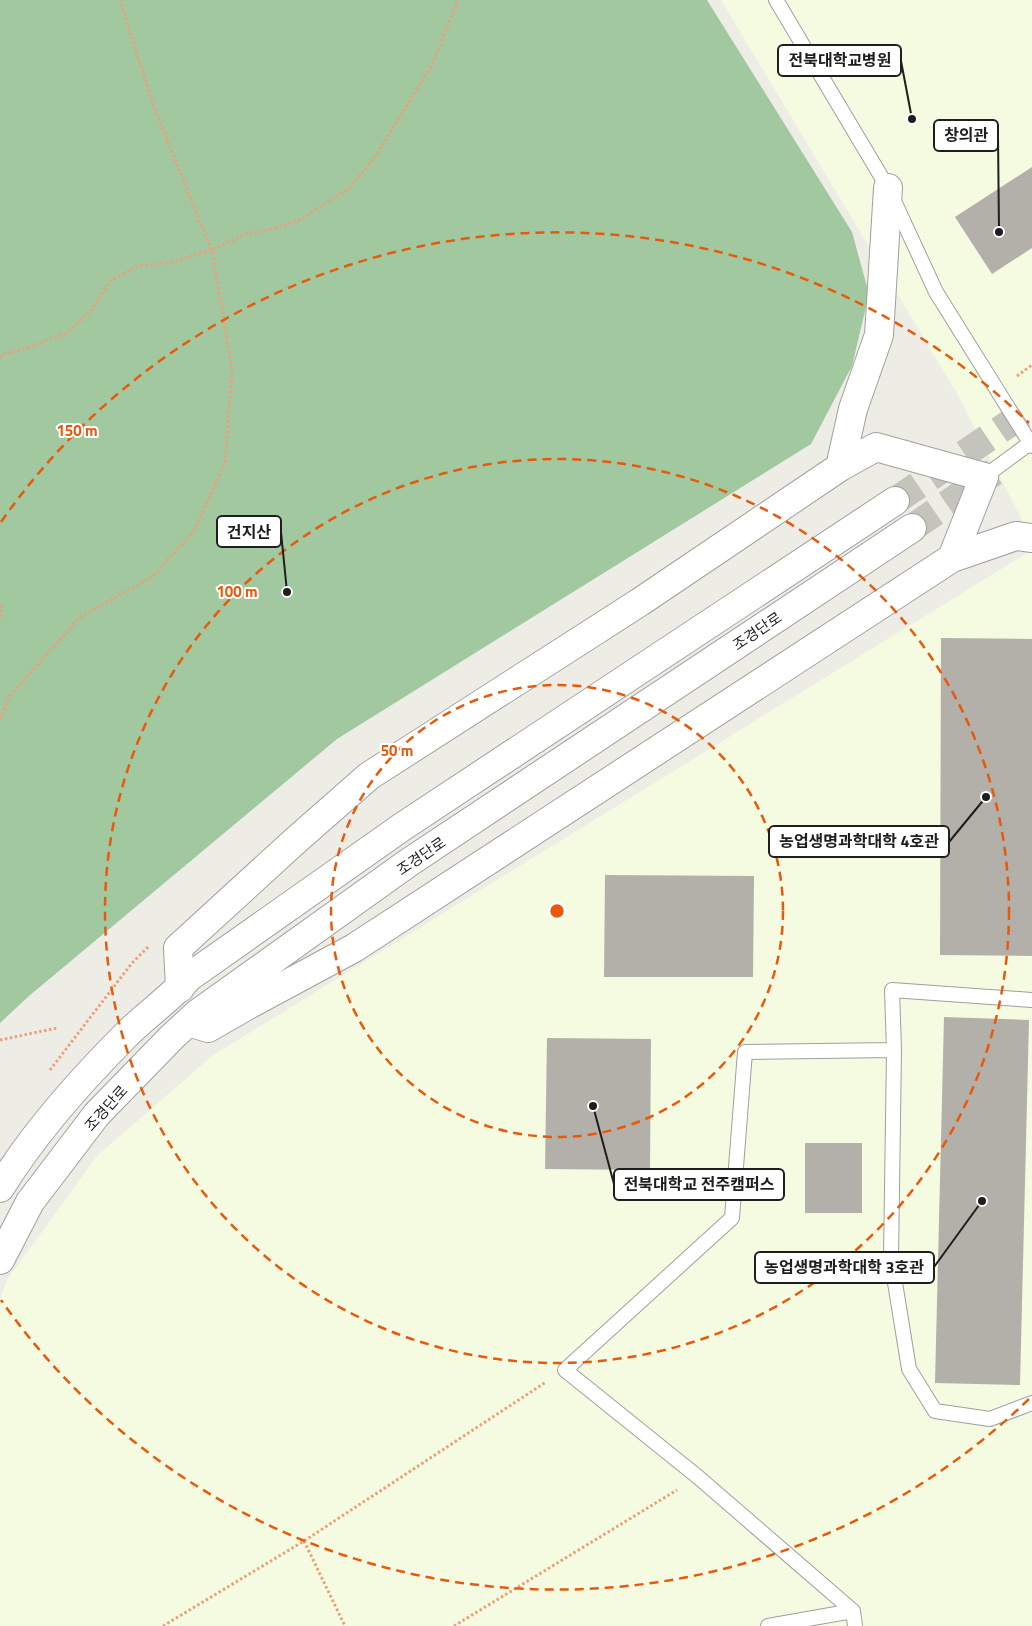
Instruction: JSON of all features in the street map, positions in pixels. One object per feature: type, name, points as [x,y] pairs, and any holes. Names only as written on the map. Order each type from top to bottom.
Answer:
[{"type":"street","points":[[840,467],[854,409],[879,335],[888,188]]},
{"type":"street","points":[[180,988],[178,948],[295,840],[368,776],[640,602],[840,467],[876,447],[984,477],[952,558]]},
{"type":"street","points":[[0,1188],[61,1103],[128,1033],[180,988],[189,977],[402,827],[895,502]]},
{"type":"street","name":"조경단로","points":[[0,1260],[30,1202],[97,1114],[189,1022],[408,863],[912,528]]},
{"type":"street","points":[[189,1022],[208,1028],[354,948],[952,558],[1016,536],[1032,538]]},
{"type":"lane","points":[[776,0],[888,188],[936,292],[1031,445],[984,477]]},
{"type":"lane","points":[[1032,1000],[892,990],[894,1050],[891,1258],[909,1369],[936,1411],[990,1419],[1032,1403]]},
{"type":"lane","points":[[855,1626],[853,1611],[698,1477],[565,1370],[732,1218],[746,1052],[894,1050]]},
{"type":"lane","points":[[768,1626],[853,1611]]},
{"type":"path","points":[[0,720],[10,696],[79,618],[152,576],[194,531],[225,462],[232,370],[212,249],[154,107],[120,0]]},
{"type":"path","points":[[0,358],[66,334],[91,311],[110,281],[138,266],[172,262],[212,249],[246,234],[273,229],[300,220],[348,189],[374,159],[433,63],[458,0]]},
{"type":"path","points":[[1017,376],[1032,365]]},
{"type":"path","points":[[0,605],[2,608],[0,617]]},
{"type":"path","points":[[0,1040],[57,1028]]},
{"type":"path","points":[[163,1626],[304,1541],[565,1370]]},
{"type":"path","points":[[454,1626],[698,1477]]},
{"type":"path","points":[[304,1541],[345,1626]]},
{"type":"shaded area","points":[[721,0],[1032,0],[1032,540],[958,395]]},
{"type":"shaded area","points":[[1032,550],[1032,1626],[0,1626],[0,1300],[7,1280],[97,1156],[212,1056]]},
{"type":"green space","points":[[0,0],[707,0],[852,232],[869,294],[852,366],[811,444],[337,739],[29,996],[0,1023]]},
{"type":"building","points":[[1032,167],[1032,248],[992,274],[955,217]]},
{"type":"building","points":[[941,638],[1032,639],[1032,956],[940,955]]},
{"type":"building","points":[[605,875],[754,876],[753,977],[604,977]]},
{"type":"building","points":[[944,1017],[1029,1020],[1020,1385],[935,1383]]},
{"type":"building","points":[[547,1038],[651,1039],[650,1170],[545,1169]]},
{"type":"building","points":[[805,1143],[862,1143],[862,1213],[805,1213]]},
{"type":"tunnel","points":[[895,501],[1032,408]]},
{"type":"tunnel","points":[[912,528],[994,472]]},
{"type":"place","name":"전북대학교병원","points":[[912,119]]},
{"type":"place","name":"창의관","points":[[999,232]]},
{"type":"place","name":"건지산","points":[[287,592]]},
{"type":"place","name":"농업생명과학대학 4호관","points":[[986,797]]},
{"type":"place","name":"전북대학교 전주캠퍼스","points":[[593,1106]]},
{"type":"place","name":"농업생명과학대학 3호관","points":[[982,1201]]}]
